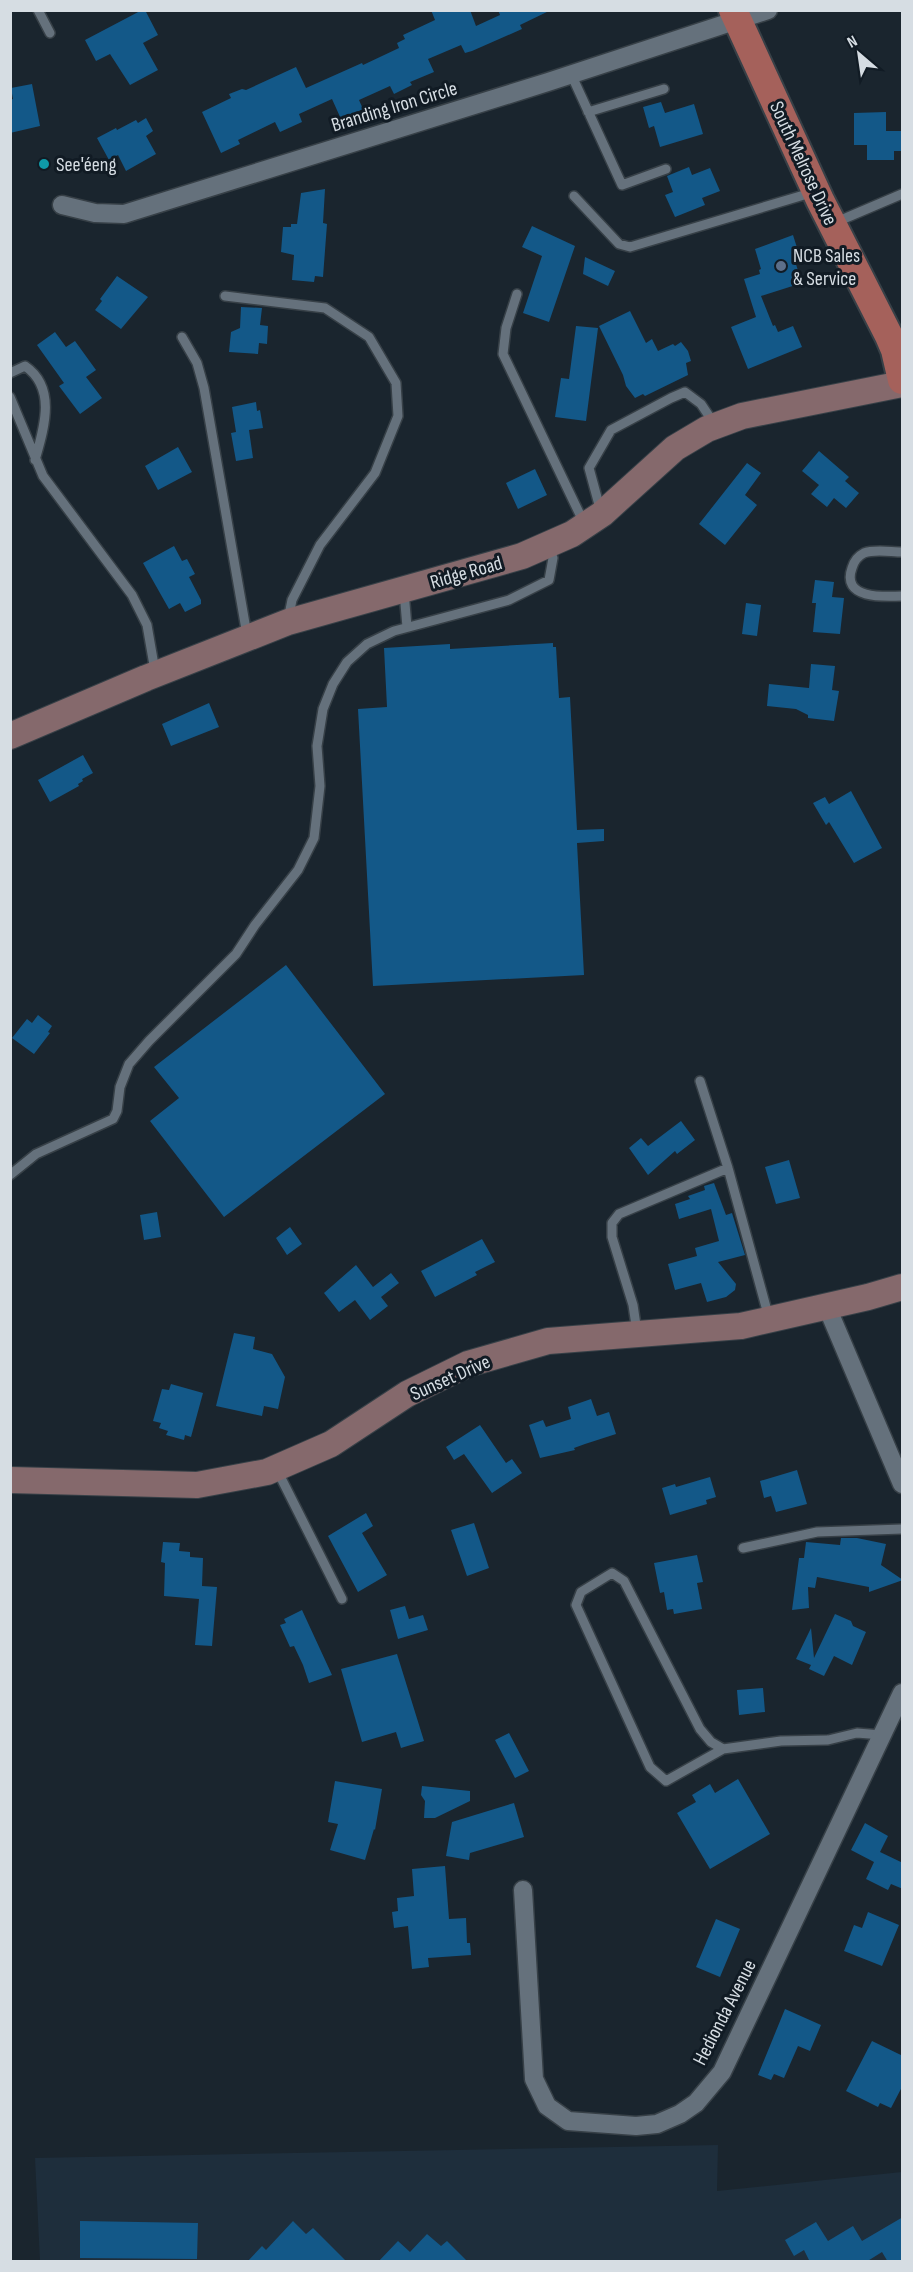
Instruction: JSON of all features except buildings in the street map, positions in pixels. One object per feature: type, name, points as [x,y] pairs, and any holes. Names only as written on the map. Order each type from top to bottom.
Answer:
[{"type":"main road","name":"South Melrose Drive","points":[[735,16],[816,192],[889,336],[903,382]]},
{"type":"street","name":"Branding Iron Circle","points":[[62,205],[95,213],[124,213],[571,74],[735,16],[768,10]]},
{"type":"street","name":"Ridge Road","points":[[10,736],[155,674],[288,622],[522,556],[572,534],[593,520],[675,448],[716,426],[742,416],[903,382]]},
{"type":"street","name":"Sunset Drive","points":[[10,1480],[197,1485],[267,1472],[331,1444],[407,1395],[468,1364],[548,1341],[741,1326],[903,1287]]},
{"type":"street","points":[[827,1307],[903,1484]]},
{"type":"street","name":"Hedionda Avenue","points":[[523,1890],[534,2079],[547,2106],[568,2121],[636,2126],[657,2124],[680,2114],[696,2103],[722,2072],[903,1693]]},
{"type":"lane","points":[[38,10],[50,33]]},
{"type":"lane","points":[[571,74],[622,185],[666,169]]},
{"type":"lane","points":[[588,112],[664,89]]},
{"type":"lane","points":[[574,196],[620,244],[630,247],[816,192]]},
{"type":"lane","points":[[832,224],[903,194]]},
{"type":"lane","points":[[517,294],[506,328],[503,354],[593,520]]},
{"type":"lane","points":[[225,296],[325,308],[369,338],[396,383],[398,417],[375,472],[320,545],[292,600],[288,622]]},
{"type":"lane","points":[[182,337],[197,363],[204,388],[248,638]]},
{"type":"lane","points":[[10,373],[25,366],[35,372],[41,382],[46,400],[46,420],[35,460]]},
{"type":"lane","points":[[593,520],[589,468],[611,430],[685,392],[701,404],[716,426]]},
{"type":"lane","points":[[10,397],[35,460],[49,485],[132,595],[147,625],[155,674]]},
{"type":"lane","points":[[10,1175],[36,1154],[113,1119],[117,1111],[120,1088],[129,1064],[156,1033],[236,954],[298,870],[314,838],[320,786],[317,746],[323,709],[333,684],[347,662],[368,644],[394,631],[508,600],[549,580],[553,558],[549,544]]},
{"type":"lane","points":[[903,552],[866,552],[858,557],[850,572],[851,583],[855,590],[863,594],[903,596]]},
{"type":"lane","points":[[404,590],[407,627]]},
{"type":"lane","points":[[700,1082],[728,1168],[770,1320]]},
{"type":"lane","points":[[637,1334],[633,1305],[612,1237],[612,1223],[619,1214],[728,1168]]},
{"type":"lane","points":[[276,1468],[342,1599]]},
{"type":"lane","points":[[742,1548],[817,1532],[903,1529]]},
{"type":"lane","points":[[723,1749],[711,1742],[700,1729],[624,1581],[612,1573],[581,1592],[576,1605],[650,1767],[666,1781],[723,1749],[781,1742],[828,1740],[857,1733],[882,1736]]},
{"type":"shaded area","points":[[718,2145],[717,2191],[902,2172],[902,2261],[40,2261],[35,2158]]},
{"type":"place","name":"See'éeng","points":[[44,164]]},
{"type":"place","name":"NCB Sales & Service","points":[[781,266]]}]
